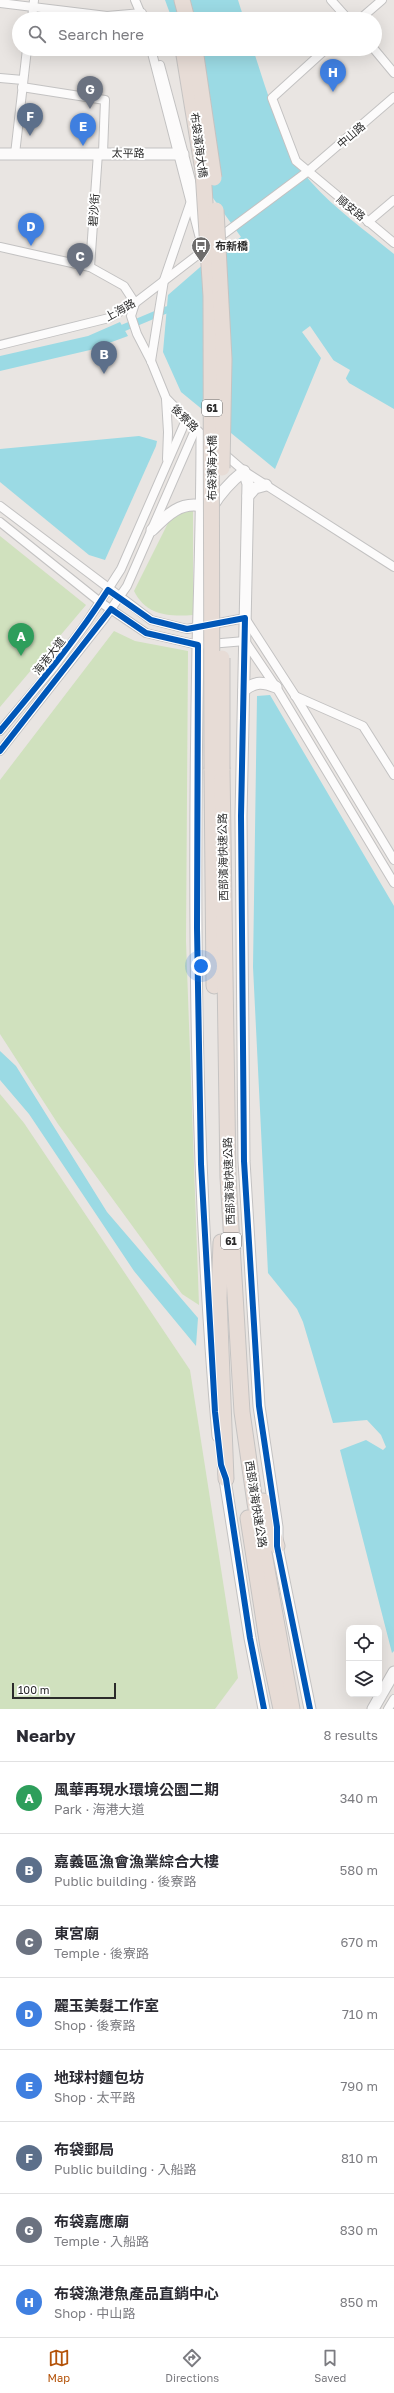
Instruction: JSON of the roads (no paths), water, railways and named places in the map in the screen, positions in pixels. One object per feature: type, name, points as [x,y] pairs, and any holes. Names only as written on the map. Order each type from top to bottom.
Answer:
[{"type":"highway","points":[[172,0],[175,12]]},
{"type":"highway","points":[[182,0],[185,12]]},
{"type":"highway","name":"布袋濱海大橋","points":[[184,56],[204,171],[211,296],[217,769]]},
{"type":"highway","name":"布袋濱海大橋","points":[[196,56],[212,155],[220,254],[224,359],[217,769]]},
{"type":"highway","name":"西部濱海快速公路","points":[[217,769],[217,1142],[221,1242],[235,1434],[256,1574],[281,1709]]},
{"type":"highway","name":"西部濱海快速公路","points":[[217,769],[232,1273],[236,1300],[242,1412],[277,1638],[292,1709]]},
{"type":"highway","points":[[221,1242],[220,1305],[226,1479]]},
{"type":"highway","points":[[236,1300],[250,1442],[266,1515],[277,1546]]},
{"type":"street","points":[[135,0],[141,12]]},
{"type":"street","points":[[332,0],[342,12]]},
{"type":"street","points":[[368,12],[382,0]]},
{"type":"street","points":[[0,3],[34,4],[83,12]]},
{"type":"street","points":[[15,154],[26,56]]},
{"type":"street","points":[[152,56],[200,217],[204,240],[203,251]]},
{"type":"street","points":[[158,56],[190,203],[203,251]]},
{"type":"street","name":"順安路","points":[[318,56],[272,98],[296,161],[307,172],[394,243]]},
{"type":"street","points":[[380,56],[394,73]]},
{"type":"street","points":[[0,78],[22,83]]},
{"type":"street","name":"碧沙街","points":[[22,83],[105,100],[90,267]]},
{"type":"street","name":"中山路","points":[[307,172],[394,97]]},
{"type":"street","name":"太平路","points":[[0,154],[180,154]]},
{"type":"street","name":"上海路","points":[[0,345],[87,325],[109,318],[135,303],[307,172]]},
{"type":"street","points":[[368,222],[394,200]]},
{"type":"street","points":[[151,361],[164,280],[190,203]]},
{"type":"street","points":[[0,247],[90,267],[124,286],[135,303]]},
{"type":"street","name":"後寮路","points":[[135,303],[131,316],[136,334],[151,361],[166,398],[186,420],[244,471],[394,567]]},
{"type":"street","points":[[166,398],[168,432],[167,465]]},
{"type":"street","name":"海港大道","points":[[0,730],[53,668],[100,602],[121,569],[186,420]]},
{"type":"street","points":[[199,432],[202,526],[200,628],[198,644],[197,928],[201,1164],[215,1412],[221,1465],[226,1479],[241,1587],[264,1709]]},
{"type":"street","name":"海港大道","points":[[0,751],[111,609],[127,586],[199,432]]},
{"type":"street","points":[[202,526],[207,513],[229,482],[244,471],[248,484],[241,816],[244,1161],[259,1406],[277,1527],[277,1546],[310,1709]]},
{"type":"street","points":[[248,496],[255,488],[266,485]]},
{"type":"street","points":[[152,530],[170,512],[191,503],[202,506]]},
{"type":"street","points":[[0,506],[108,590],[151,620],[187,629],[200,628],[245,618]]},
{"type":"street","points":[[0,522],[100,602],[146,633],[198,644],[245,641]]},
{"type":"street","points":[[245,618],[296,697],[394,860]]},
{"type":"street","points":[[245,641],[276,687],[394,883]]},
{"type":"street","points":[[244,690],[252,684],[262,682],[363,726],[394,775]]},
{"type":"street","points":[[373,1709],[394,1672]]},
{"type":"street","points":[[378,1709],[394,1683]]},
{"type":"street","points":[[388,1709],[394,1699]]},
{"type":"water","points":[[165,0],[238,0],[242,12],[169,12]]},
{"type":"water","points":[[182,56],[255,56],[284,137],[301,169],[320,192],[351,220],[394,254],[394,409],[349,383],[310,326],[302,332],[321,358],[275,469],[181,392],[163,352],[168,295],[206,262],[241,237],[213,198]]},
{"type":"water","points":[[120,322],[128,336],[90,350],[0,371],[0,356],[88,336]]},
{"type":"water","points":[[139,436],[157,441],[156,446],[105,560],[89,555],[0,482],[0,449]]},
{"type":"water","points":[[270,695],[394,906],[394,1651],[392,1653],[340,1450],[366,1440],[383,1450],[386,1447],[381,1435],[367,1420],[333,1423],[303,1322],[297,1309],[268,1273],[253,967],[257,696]]},
{"type":"water","points":[[0,1051],[16,1066],[107,1212],[198,1318],[196,1346],[134,1271],[29,1114],[0,1080]]},
{"type":"waterway","points":[[116,331],[166,310]]},
{"type":"place","name":"布袋漁港魚產品直銷中心","points":[[333,92]]},
{"type":"place","name":"布袋嘉應廟","points":[[90,109]]},
{"type":"place","name":"布袋郵局","points":[[30,136]]},
{"type":"place","name":"地球村麵包坊","points":[[83,146]]},
{"type":"place","name":"麗玉美髮工作室","points":[[31,246]]},
{"type":"place","name":"布新橋","points":[[201,263]]},
{"type":"place","name":"東宮廟","points":[[80,276]]},
{"type":"place","name":"嘉義區漁會漁業綜合大樓","points":[[104,374]]},
{"type":"place","name":"風華再現水環境公園二期","points":[[21,656]]}]
